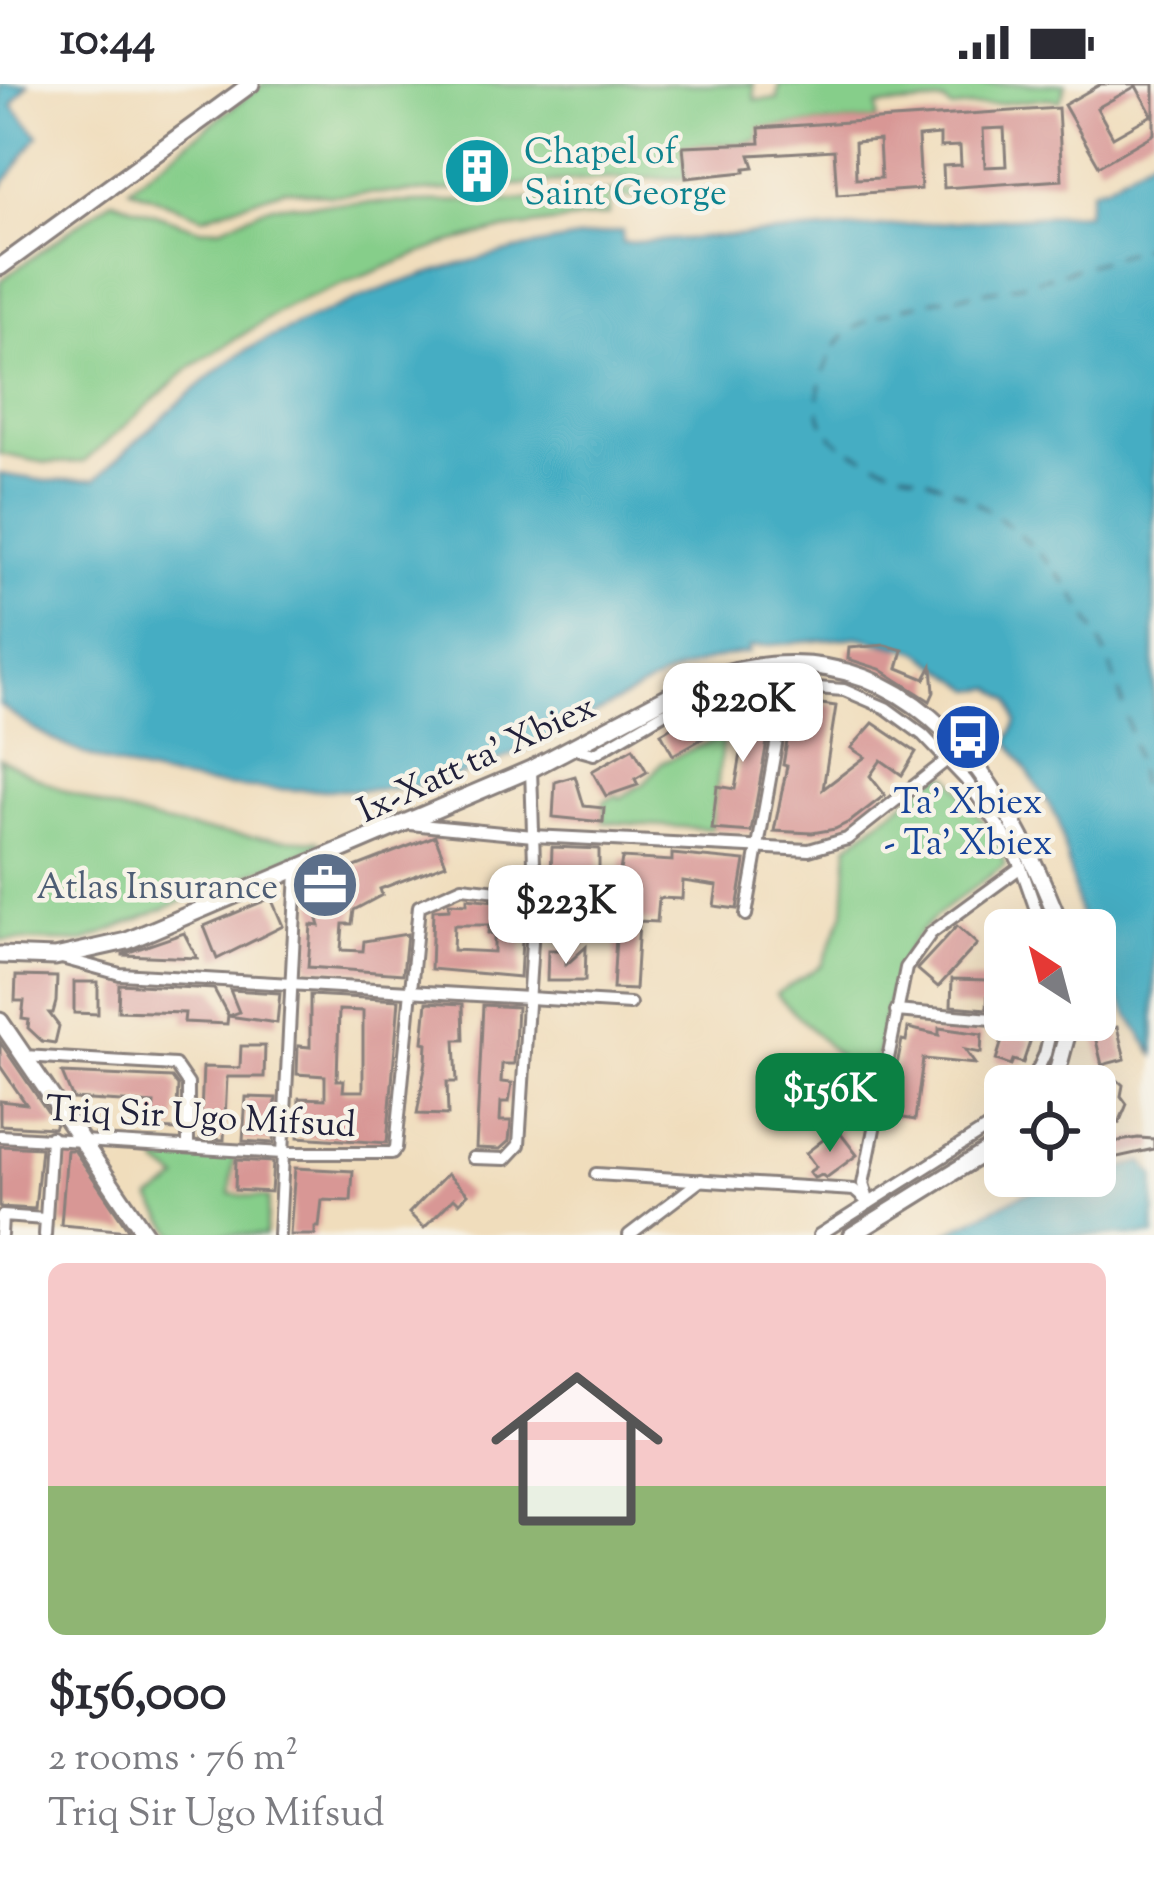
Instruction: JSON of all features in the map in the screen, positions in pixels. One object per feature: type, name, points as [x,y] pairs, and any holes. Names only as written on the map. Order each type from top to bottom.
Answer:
[{"type":"main road","points":[[0,267],[250,84]]},
{"type":"main road","name":"Ix-Xatt ta' Xbiex","points":[[2,954],[55,957],[127,941],[531,770],[695,682],[723,673],[796,665],[840,670],[890,689],[932,717],[979,766],[1034,857],[1054,909]]},
{"type":"main road","points":[[0,1021],[146,1235]]},
{"type":"main road","points":[[852,1235],[984,1153]]},
{"type":"street","points":[[576,749],[593,754],[702,697],[761,684],[844,690],[886,708],[923,735],[946,760],[994,817],[1021,867],[1035,909]]},
{"type":"street","points":[[746,915],[787,688]]},
{"type":"street","points":[[955,741],[966,739],[974,727]]},
{"type":"street","points":[[408,824],[533,836],[809,850],[847,839],[946,760]]},
{"type":"street","points":[[473,1159],[506,1159],[519,1145],[535,895],[531,770]]},
{"type":"street","points":[[869,1203],[862,1184],[907,968],[918,947],[1021,867]]},
{"type":"street","points":[[279,1235],[297,872]]},
{"type":"street","points":[[412,991],[417,913],[423,903],[462,887],[535,895]]},
{"type":"street","points":[[55,957],[120,974],[630,1004]]},
{"type":"street","name":"Triq Sir Ugo Mifsud","points":[[0,1136],[283,1153],[387,1154],[396,1148],[412,991]]},
{"type":"street","points":[[896,1011],[984,1017]]},
{"type":"street","points":[[24,1056],[176,1065],[187,1079],[188,1145]]},
{"type":"street","points":[[819,1235],[984,1130]]},
{"type":"street","points":[[44,1235],[51,1137]]},
{"type":"street","points":[[596,1174],[854,1190],[869,1203]]},
{"type":"street","points":[[629,1235],[701,1180]]},
{"type":"street","points":[[1,1235],[2,1216],[45,1219]]},
{"type":"green space","points":[[263,84],[753,84],[755,100],[778,99],[779,84],[1066,84],[1060,101],[1050,98],[952,109],[945,102],[877,106],[877,120],[760,128],[760,139],[745,143],[684,146],[686,178],[328,195],[284,189],[203,217],[129,188]]},
{"type":"green space","points":[[636,189],[639,199],[609,196],[609,215],[496,231],[442,245],[290,305],[191,367],[84,462],[46,463],[0,454],[0,281],[112,200],[200,229],[222,227],[272,205],[470,201],[474,205]]},
{"type":"green space","points":[[723,736],[712,829],[603,822],[604,802],[645,783],[661,763]]},
{"type":"green space","points":[[0,758],[78,796],[154,821],[232,835],[319,841],[320,845],[83,942],[0,940]]},
{"type":"green space","points":[[941,774],[950,776],[997,842],[1005,865],[947,907],[916,938],[889,1000],[871,1088],[817,1078],[840,1058],[776,994],[822,965],[844,912],[848,845]]},
{"type":"green space","points":[[160,1148],[234,1154],[230,1194],[269,1198],[265,1235],[175,1235],[151,1199],[179,1180],[158,1164]]},
{"type":"water","points":[[0,84],[28,84],[12,105],[38,135],[0,190]]},
{"type":"water","points":[[1154,155],[1154,1054],[1116,993],[1116,909],[1078,909],[1058,819],[1008,741],[1017,722],[1011,701],[993,688],[974,690],[918,651],[858,637],[749,647],[749,653],[719,658],[661,679],[552,738],[486,766],[433,783],[388,789],[243,788],[156,776],[74,750],[0,705],[0,474],[46,481],[96,479],[209,377],[276,335],[422,275],[581,237],[622,231],[623,243],[1086,213],[1091,190]]},
{"type":"water","points":[[1144,1162],[1154,1176],[1154,1235],[943,1235],[1017,1197],[1116,1197],[1116,1169]]},
{"type":"building","points":[[1101,84],[1154,84],[1154,134],[1099,166],[1064,105]],"holes":[[[1136,86],[1152,115],[1113,137],[1097,108]]]},
{"type":"building","points":[[1058,108],[1062,180],[944,188],[943,166],[961,165],[960,146],[940,147],[940,135],[918,137],[921,189],[837,195],[834,150],[750,155],[754,167],[745,172],[686,178],[683,146],[760,143],[759,128]],"holes":[[[1004,128],[1006,166],[985,167],[983,129]],[[879,140],[881,178],[856,179],[855,142]]]},
{"type":"building","points":[[885,645],[903,650],[898,668],[925,679],[932,666],[930,701],[880,669],[848,659],[849,648]]},
{"type":"building","points":[[768,701],[770,725],[751,832],[712,829],[717,786],[735,789],[745,730],[727,731],[718,706]]},
{"type":"building","points":[[814,703],[836,706],[823,789],[865,757],[851,748],[873,723],[916,752],[902,775],[881,760],[870,776],[885,795],[851,821],[812,833],[774,831],[792,712]]},
{"type":"building","points":[[694,714],[707,736],[673,755],[661,733]]},
{"type":"building","points":[[633,748],[647,772],[635,779],[638,785],[606,796],[592,771]]},
{"type":"building","points":[[575,776],[584,806],[604,808],[603,822],[553,817],[555,782]]},
{"type":"building","points":[[435,836],[446,864],[380,889],[382,895],[354,910],[352,924],[343,924],[341,950],[363,951],[364,941],[407,934],[403,974],[308,967],[311,925],[320,926],[313,903],[318,900],[316,882]]},
{"type":"building","points":[[552,847],[599,849],[599,869],[587,873],[588,932],[549,931]]},
{"type":"building","points":[[672,854],[745,861],[737,909],[714,906],[717,886],[683,881],[682,899],[659,898],[657,922],[639,921],[635,990],[613,989],[617,919],[609,919],[610,902],[615,903],[622,858],[672,861]]},
{"type":"building","points":[[271,898],[283,926],[217,959],[204,926]]},
{"type":"building","points":[[467,898],[524,904],[520,977],[431,969],[433,910],[449,909],[449,903],[467,904]],"holes":[[[454,925],[489,925],[494,952],[453,950]]]},
{"type":"building","points":[[957,926],[977,944],[938,987],[917,969]]},
{"type":"building","points":[[184,933],[197,958],[123,955],[123,954]]},
{"type":"building","points":[[586,947],[585,981],[547,981],[548,950],[566,950],[566,965]]},
{"type":"building","points":[[16,976],[57,977],[56,1002],[49,1013],[59,1026],[55,1043],[42,1041],[28,1028],[29,1020],[22,1019],[24,1001],[15,1001]]},
{"type":"building","points":[[952,979],[984,980],[984,1009],[951,1006]]},
{"type":"building","points":[[74,982],[98,982],[98,1014],[74,1013]]},
{"type":"building","points":[[119,984],[214,989],[228,1015],[227,1024],[184,1022],[185,1013],[118,1011]]},
{"type":"building","points":[[230,990],[280,993],[277,1023],[228,1016],[239,1012]]},
{"type":"building","points":[[310,995],[399,1000],[387,1143],[298,1137],[299,1098],[325,1099],[325,1076],[297,1074],[298,1046],[310,1047]],"holes":[[[339,1010],[363,1011],[363,1091],[343,1091],[344,1080],[337,1080]]]},
{"type":"building","points":[[427,1002],[463,1004],[464,1040],[455,1040],[457,1082],[447,1082],[448,1115],[417,1114],[426,1062]]},
{"type":"building","points":[[483,1005],[517,1007],[514,1064],[502,1064],[501,1082],[512,1083],[509,1102],[501,1102],[500,1121],[511,1121],[509,1141],[500,1149],[476,1148]]},
{"type":"building","points":[[1117,1027],[1125,1059],[1102,1065],[1096,1041],[1116,1041]]},
{"type":"building","points":[[908,1028],[939,1035],[939,1028],[982,1034],[981,1053],[965,1050],[975,1064],[923,1059],[915,1120],[887,1115]]},
{"type":"building","points":[[1002,1041],[1030,1041],[1023,1063],[996,1060]]},
{"type":"building","points":[[0,1042],[56,1124],[54,1128],[0,1125],[0,1101],[26,1104],[0,1066]]},
{"type":"building","points":[[241,1046],[265,1046],[264,1077],[227,1077],[224,1140],[200,1138],[203,1067],[240,1068]]},
{"type":"building","points":[[62,1073],[172,1078],[178,1086],[176,1130],[152,1129],[154,1104],[73,1099]]},
{"type":"building","points":[[1116,1079],[1123,1085],[1121,1096],[1127,1104],[1119,1123]]},
{"type":"building","points":[[246,1097],[276,1098],[274,1143],[243,1141]]},
{"type":"building","points":[[837,1129],[857,1155],[826,1178],[814,1178],[809,1172],[816,1167],[806,1153]]},
{"type":"building","points":[[1154,1139],[1154,1149],[1116,1157],[1116,1142]]},
{"type":"building","points":[[0,1146],[41,1148],[35,1209],[0,1207]]},
{"type":"building","points":[[67,1150],[74,1150],[129,1231],[61,1225]]},
{"type":"building","points":[[236,1160],[273,1162],[271,1192],[235,1190]]},
{"type":"building","points":[[295,1168],[353,1171],[351,1201],[322,1200],[315,1235],[290,1235]]},
{"type":"building","points":[[447,1174],[468,1194],[459,1203],[454,1198],[424,1228],[409,1213]]},
{"type":"ferry route","points":[[1154,244],[1014,286],[906,307],[865,322],[833,351],[819,396],[825,427],[841,444],[982,506],[1025,540],[1067,585],[1113,674],[1154,825]]},
{"type":"place","name":"Chapel of Saint George","points":[[477,171]]},
{"type":"place","name":"Ta' Xbiex - Ta' Xbiex","points":[[968,737]]},
{"type":"place","name":"Atlas Insurance","points":[[325,885]]}]
